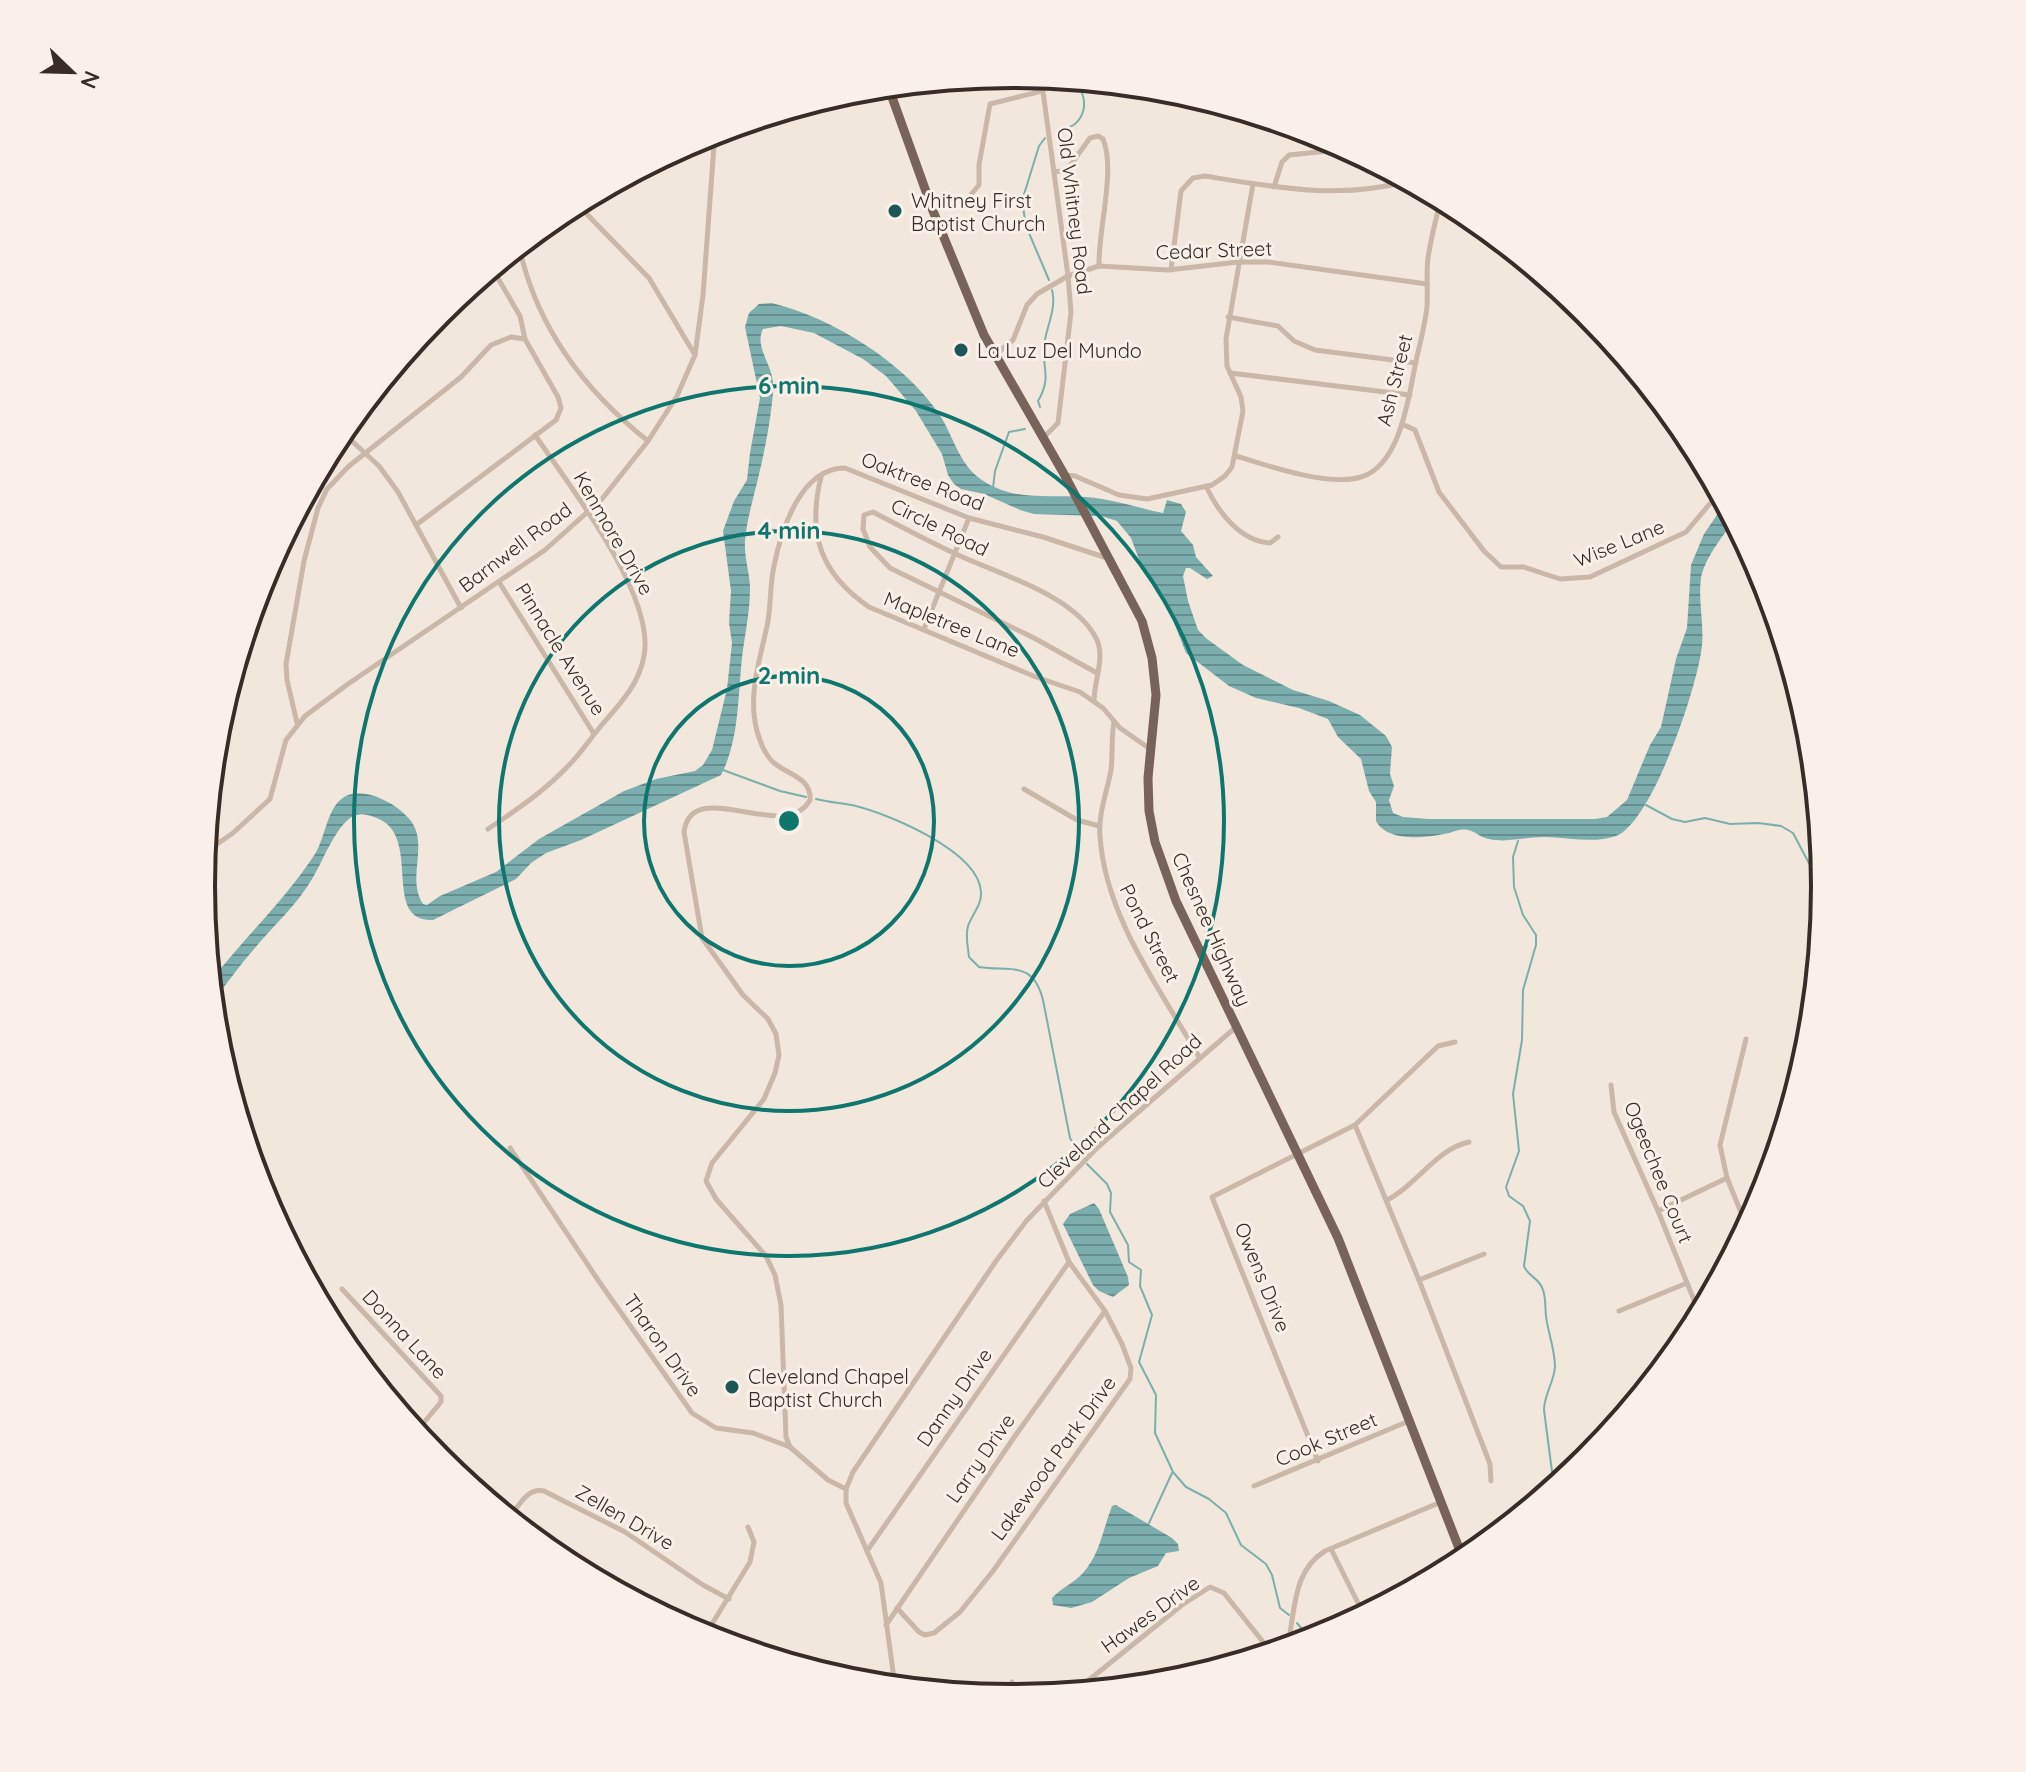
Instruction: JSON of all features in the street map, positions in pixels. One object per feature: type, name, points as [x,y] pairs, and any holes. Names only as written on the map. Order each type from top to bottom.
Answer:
[{"type":"main road","name":"Chesnee Highway","points":[[892,98],[933,211],[995,356],[1064,474],[1135,606],[1148,642],[1156,695],[1148,778],[1149,811],[1162,865],[1176,901],[1338,1238],[1459,1548]]},
{"type":"street","name":"Old Whitney Road","points":[[1042,91],[1068,276],[1070,330],[1060,416],[1055,429],[1043,439]]},
{"type":"street","points":[[933,211],[969,197],[980,183],[979,165],[990,104],[1042,91]]},
{"type":"street","points":[[1054,172],[1067,170],[1093,137],[1103,139],[1109,164],[1101,220],[1099,266]]},
{"type":"street","name":"Barnwell Road","points":[[217,844],[259,812],[270,799],[283,748],[297,724],[335,693],[545,550],[602,499],[648,441],[677,396],[695,355],[703,295],[714,147]]},
{"type":"street","points":[[1274,187],[1282,162],[1289,155],[1324,151]]},
{"type":"street","points":[[1171,270],[1181,191],[1193,178],[1205,176],[1311,191],[1351,191],[1392,184]]},
{"type":"street","points":[[1064,474],[1138,499],[1156,499],[1206,486],[1225,476],[1236,456],[1243,411],[1225,352],[1228,317],[1253,184]]},
{"type":"street","name":"Ash Street","points":[[1236,456],[1294,473],[1358,478],[1369,474],[1382,463],[1402,424],[1410,395],[1427,309],[1428,259],[1438,211]]},
{"type":"street","points":[[585,213],[649,278],[695,355]]},
{"type":"street","points":[[522,257],[536,299],[569,361],[599,398],[648,441]]},
{"type":"street","name":"Cedar Street","points":[[995,356],[1013,340],[1032,299],[1043,289],[1068,276],[1099,266],[1171,270],[1238,262],[1268,262],[1427,284]]},
{"type":"street","points":[[416,525],[556,420],[561,408],[552,385],[525,339],[520,316],[497,277]]},
{"type":"street","points":[[1228,317],[1278,326],[1294,341],[1315,350],[1416,363]]},
{"type":"street","points":[[297,724],[286,664],[296,600],[322,498],[333,481],[461,377],[491,345],[511,337],[525,339]]},
{"type":"street","points":[[1229,373],[1410,395]]},
{"type":"street","name":"Wise Lane","points":[[1402,424],[1415,430],[1442,497],[1484,551],[1501,567],[1524,567],[1560,579],[1590,577],[1686,532],[1712,501]]},
{"type":"street","name":"Kenmore Drive","points":[[488,829],[553,781],[636,680],[644,659],[646,636],[633,591],[587,513],[535,435]]},
{"type":"street","points":[[351,440],[398,492],[461,608]]},
{"type":"street","name":"Oaktree Road","points":[[821,475],[839,468],[851,470],[969,518],[1105,554]]},
{"type":"street","points":[[790,1447],[786,1437],[781,1305],[775,1275],[766,1256],[716,1199],[706,1181],[712,1163],[764,1099],[778,1062],[778,1045],[768,1019],[743,995],[702,938],[684,832],[689,816],[701,809],[774,816],[801,810],[810,800],[810,791],[805,783],[767,756],[755,726],[754,698],[777,549],[795,506],[805,490],[821,475]]},
{"type":"street","name":"Mapletree Lane","points":[[821,475],[816,500],[818,542],[829,567],[846,589],[869,607],[1036,677],[1080,692],[1151,750]]},
{"type":"street","points":[[1206,486],[1216,507],[1237,527],[1260,542],[1270,543],[1278,537]]},
{"type":"street","name":"Circle Road","points":[[1094,701],[1097,673],[1098,643],[1072,610],[1053,597],[955,554],[873,512],[863,517],[866,539],[882,562],[1097,673]]},
{"type":"street","points":[[924,629],[969,518]]},
{"type":"street","name":"Pinnacle Avenue","points":[[499,582],[594,734]]},
{"type":"street","name":"Pond Street","points":[[1114,721],[1110,772],[1099,826],[1104,872],[1115,908],[1199,1057]]},
{"type":"street","points":[[1024,789],[1077,820],[1099,826]]},
{"type":"street","name":"Cleveland Chapel Road","points":[[846,1489],[860,1460],[996,1261],[1044,1201],[1087,1157],[1237,1027]]},
{"type":"street","points":[[1741,1212],[1727,1178],[1720,1145],[1746,1039]]},
{"type":"street","points":[[1299,1152],[1355,1125],[1438,1046],[1455,1042]]},
{"type":"street","name":"Ogeechee Court","points":[[1611,1085],[1614,1112],[1694,1301]]},
{"type":"street","points":[[1355,1125],[1490,1464],[1491,1481]]},
{"type":"street","points":[[1387,1200],[1400,1193],[1454,1145],[1469,1142]]},
{"type":"street","name":"Tharon Drive","points":[[510,1148],[684,1405],[716,1428],[753,1433],[790,1447],[805,1463],[846,1489]]},
{"type":"street","name":"Owens Drive","points":[[1299,1152],[1212,1197],[1318,1461]]},
{"type":"street","points":[[1658,1211],[1727,1178]]},
{"type":"street","name":"Lakewood Park Drive","points":[[897,1608],[925,1635],[934,1633],[960,1612],[1127,1384],[1131,1374],[1130,1363],[1105,1311],[1069,1262],[1044,1201]]},
{"type":"street","points":[[1419,1280],[1484,1254]]},
{"type":"street","name":"Danny Drive","points":[[867,1551],[1069,1262]]},
{"type":"street","points":[[1619,1311],[1687,1283]]},
{"type":"street","name":"Donna Lane","points":[[342,1289],[441,1396],[441,1402],[423,1423]]},
{"type":"street","name":"Larry Drive","points":[[886,1625],[1007,1447],[1105,1311]]},
{"type":"street","name":"Cook Street","points":[[1254,1486],[1410,1421]]},
{"type":"street","name":"Zellen Drive","points":[[516,1510],[529,1493],[538,1489],[544,1491],[625,1532],[729,1599]]},
{"type":"street","points":[[846,1489],[848,1510],[881,1583],[893,1675]]},
{"type":"street","points":[[1289,1634],[1300,1579],[1313,1560],[1331,1549],[1442,1502]]},
{"type":"street","points":[[712,1625],[750,1562],[754,1542],[748,1527]]},
{"type":"street","points":[[1331,1549],[1359,1605]]},
{"type":"street","name":"Hawes Drive","points":[[1089,1680],[1182,1605],[1210,1587],[1224,1593],[1264,1644]]},
{"type":"water","points":[[772,303],[819,320],[843,331],[888,361],[926,397],[970,469],[997,488],[1022,495],[1096,498],[1163,513],[1167,500],[1181,504],[1186,512],[1181,531],[1193,545],[1196,557],[1213,576],[1207,579],[1186,568],[1183,576],[1198,630],[1243,665],[1293,690],[1360,715],[1386,736],[1392,747],[1390,774],[1394,786],[1389,800],[1393,813],[1403,817],[1595,819],[1607,817],[1627,800],[1661,727],[1676,659],[1687,628],[1691,565],[1704,534],[1718,513],[1727,530],[1710,556],[1701,578],[1702,645],[1699,664],[1671,750],[1644,806],[1630,826],[1616,836],[1598,840],[1544,837],[1496,840],[1465,830],[1417,837],[1388,832],[1376,821],[1376,802],[1369,791],[1361,759],[1338,737],[1328,719],[1299,708],[1256,698],[1229,686],[1186,653],[1163,595],[1143,570],[1131,538],[1117,521],[1101,516],[1034,514],[984,494],[961,489],[948,475],[942,454],[916,411],[886,376],[863,359],[814,333],[781,326],[763,329],[761,336],[773,392],[745,541],[750,599],[736,722],[731,750],[721,775],[546,853],[516,879],[433,920],[418,917],[409,908],[404,894],[398,843],[392,829],[379,819],[356,815],[337,833],[299,898],[222,989],[220,970],[303,871],[319,847],[335,806],[346,796],[372,795],[399,809],[411,821],[418,841],[416,884],[423,904],[427,905],[440,896],[496,872],[539,839],[624,791],[656,779],[695,771],[703,765],[712,750],[727,689],[732,643],[729,623],[731,591],[723,531],[734,501],[747,480],[760,398],[745,327],[749,313],[759,304]]},
{"type":"water","points":[[1094,1203],[1128,1277],[1129,1285],[1113,1297],[1093,1285],[1063,1224],[1070,1214]]},
{"type":"water","points":[[1116,1505],[1172,1538],[1178,1544],[1179,1551],[1166,1553],[1158,1566],[1129,1578],[1092,1602],[1071,1608],[1053,1605],[1052,1598],[1089,1566],[1112,1506]]},
{"type":"waterway","points":[[1058,130],[1073,125],[1082,115],[1084,101],[1081,92]]},
{"type":"waterway","points":[[1045,138],[1039,146],[1022,201],[1026,226],[1049,280]]},
{"type":"waterway","points":[[1040,407],[1038,401],[1046,379],[1044,346],[1052,311],[1052,290]]},
{"type":"waterway","points":[[993,488],[995,471],[1009,432],[1025,429]]},
{"type":"waterway","points":[[723,770],[806,797]]},
{"type":"waterway","points":[[816,799],[852,805],[887,816],[929,836],[965,862],[976,877],[981,892],[967,930],[969,957],[979,967],[1027,973],[1039,987],[1070,1138],[1081,1156]]},
{"type":"waterway","points":[[1646,805],[1672,819],[1685,822],[1705,818],[1730,824],[1781,826],[1793,833],[1810,866]]},
{"type":"waterway","points":[[1518,841],[1513,857],[1514,887],[1523,915],[1536,935],[1536,945],[1523,990],[1522,1040],[1513,1094],[1519,1151],[1506,1187],[1509,1196],[1523,1206],[1530,1221],[1524,1266],[1543,1290],[1554,1354],[1554,1373],[1544,1410],[1552,1473]]},
{"type":"waterway","points":[[1087,1164],[1107,1184],[1111,1193],[1110,1212],[1128,1245],[1129,1262],[1141,1270],[1140,1286],[1152,1315],[1139,1362],[1156,1395],[1155,1433],[1173,1472],[1186,1487],[1209,1499],[1226,1513],[1241,1545],[1266,1564],[1280,1608],[1289,1615]]},
{"type":"waterway","points":[[1149,1523],[1172,1473]]},
{"type":"waterway","points":[[1297,1623],[1302,1629]]},
{"type":"place","name":"Whitney First Baptist Church","points":[[895,211]]},
{"type":"place","name":"La Luz Del Mundo","points":[[961,350]]},
{"type":"place","name":"Cleveland Chapel Baptist Church","points":[[732,1387]]}]
